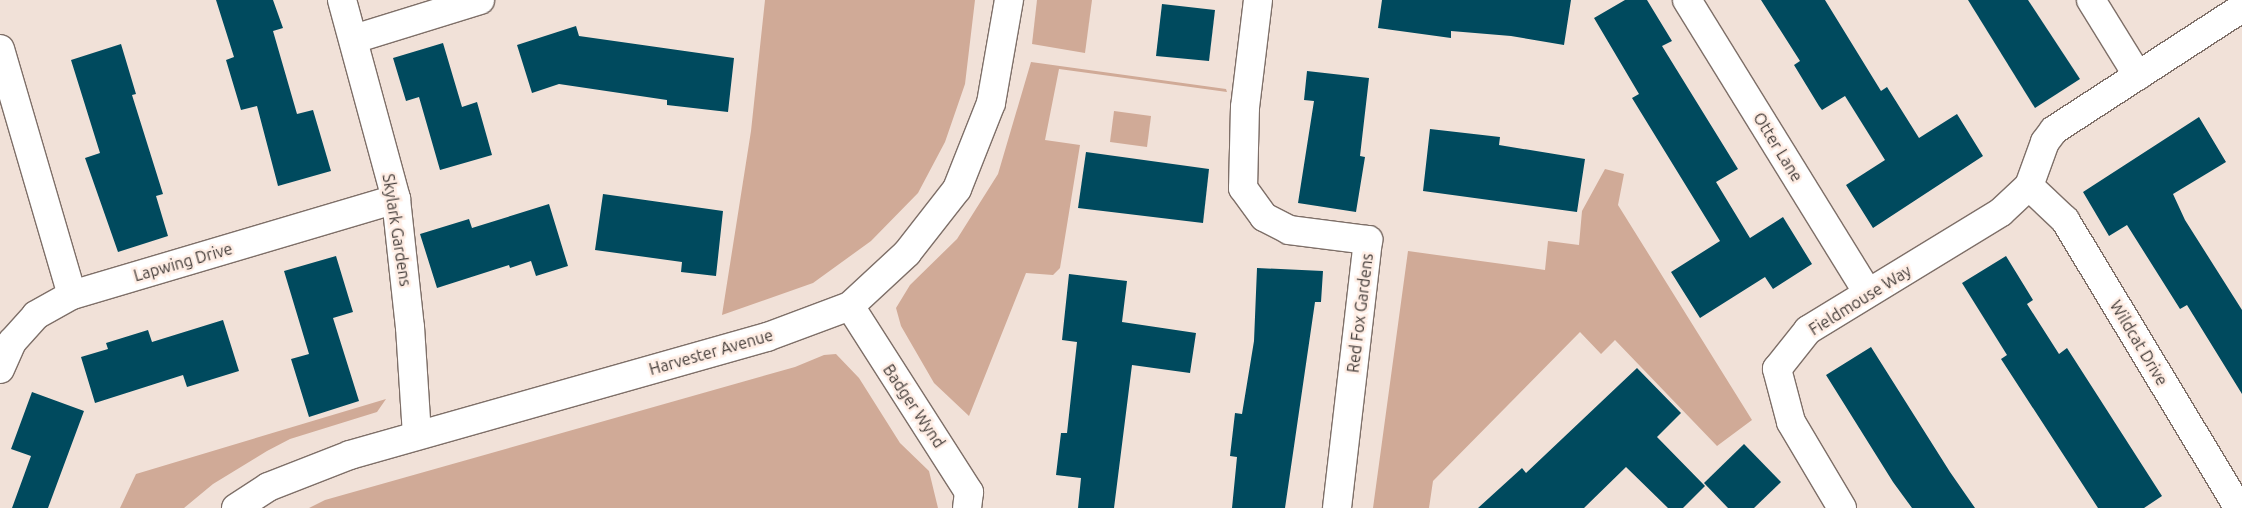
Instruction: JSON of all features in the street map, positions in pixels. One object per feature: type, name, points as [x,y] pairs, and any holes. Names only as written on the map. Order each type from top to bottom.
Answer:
[{"type":"street","name":"Skylark Gardens","points":[[342,0],[396,199],[410,327],[417,435]]},
{"type":"street","points":[[354,39],[480,0]]},
{"type":"street","name":"Harvester Avenue","points":[[236,508],[268,487],[302,471],[417,435],[767,337],[850,306],[907,253],[957,189],[991,103],[1009,0]]},
{"type":"street","name":"Red Fox Gardens","points":[[1258,0],[1245,108],[1243,188],[1264,217],[1289,230],[1368,240],[1337,508]]},
{"type":"street","name":"Otter Lane","points":[[1688,0],[1868,294]]},
{"type":"street","points":[[2091,0],[2138,76]]},
{"type":"street","points":[[2029,186],[2045,142],[2054,130],[2242,8]]},
{"type":"street","points":[[0,49],[72,295]]},
{"type":"street","name":"Fieldmouse Way","points":[[1842,508],[1791,422],[1777,369],[1808,330],[2001,212],[2029,186]]},
{"type":"street","name":"Wildcat Drive","points":[[2029,186],[2064,220],[2239,508]]},
{"type":"street","name":"Lapwing Drive","points":[[0,369],[12,342],[36,315],[72,295],[396,199]]},
{"type":"street","name":"Badger Wynd","points":[[850,306],[969,492],[967,508]]},
{"type":"shaded area","points":[[765,0],[975,0],[965,84],[945,142],[918,193],[871,241],[813,283],[722,315],[751,131]]},
{"type":"shaded area","points":[[1037,0],[1092,0],[1085,53],[1032,44]]},
{"type":"shaded area","points":[[1031,62],[1226,89],[1227,92],[1059,69],[1045,140],[1080,145],[1060,268],[1053,275],[1026,273],[969,416],[934,383],[901,326],[896,308],[910,285],[957,239],[998,174]]},
{"type":"shaded area","points":[[1114,111],[1151,116],[1147,147],[1110,142]]},
{"type":"shaded area","points":[[1605,169],[1624,174],[1618,205],[1752,420],[1717,446],[1615,340],[1601,354],[1580,332],[1433,481],[1429,508],[1373,508],[1408,251],[1545,270],[1548,241],[1579,245],[1582,211]]},
{"type":"shaded area","points":[[836,354],[859,378],[900,443],[929,471],[938,508],[309,508],[325,500],[795,367],[824,355]]},
{"type":"shaded area","points":[[386,399],[377,412],[290,439],[267,451],[213,484],[184,508],[120,508],[136,474]]},
{"type":"building","points":[[216,0],[273,0],[283,28],[273,31],[297,114],[313,110],[331,171],[278,186],[257,106],[241,110],[226,60],[234,57]]},
{"type":"building","points":[[1382,0],[1571,0],[1564,45],[1511,36],[1451,31],[1451,38],[1378,28]]},
{"type":"building","points":[[1625,0],[1647,0],[1672,41],[1662,46],[1738,169],[1716,182],[1750,238],[1783,217],[1812,264],[1773,289],[1765,277],[1700,318],[1671,272],[1720,241],[1632,98],[1639,94],[1594,18]]},
{"type":"building","points":[[1761,0],[1825,0],[1881,91],[1887,87],[1919,138],[1957,114],[1983,156],[1873,228],[1846,185],[1885,160],[1845,96],[1822,110],[1794,65],[1800,61]]},
{"type":"building","points":[[1968,0],[2028,0],[2080,79],[2035,108]]},
{"type":"building","points":[[1162,4],[1215,10],[1209,61],[1156,56]]},
{"type":"building","points":[[576,26],[579,36],[734,58],[728,112],[667,105],[667,100],[559,84],[532,93],[517,45]]},
{"type":"building","points":[[443,43],[462,107],[477,102],[492,155],[440,170],[419,97],[406,101],[393,58]]},
{"type":"building","points":[[121,44],[136,94],[132,95],[163,194],[156,196],[168,236],[118,252],[85,158],[100,153],[71,60]]},
{"type":"building","points":[[1307,71],[1369,78],[1360,156],[1365,157],[1356,212],[1298,203],[1314,101],[1304,100]]},
{"type":"building","points":[[2199,117],[2226,162],[2173,194],[2185,220],[2242,310],[2242,394],[2187,305],[2180,309],[2127,225],[2109,236],[2083,192]]},
{"type":"building","points":[[1430,129],[1500,137],[1499,145],[1585,159],[1577,212],[1423,191]]},
{"type":"building","points":[[1086,152],[1209,169],[1203,223],[1078,208]]},
{"type":"building","points":[[603,194],[723,211],[716,276],[681,272],[682,262],[595,250]]},
{"type":"building","points":[[549,204],[568,266],[536,276],[531,261],[510,268],[509,265],[437,288],[420,234],[469,219],[472,228]]},
{"type":"building","points":[[336,256],[353,312],[333,318],[359,401],[309,417],[291,359],[309,354],[284,271]]},
{"type":"building","points":[[2006,256],[2033,300],[2027,304],[2059,354],[2067,348],[2162,496],[2144,508],[2098,508],[2001,359],[2007,355],[1962,283]]},
{"type":"building","points":[[1257,268],[1323,271],[1321,302],[1315,302],[1285,508],[1232,508],[1237,457],[1230,456],[1235,413],[1242,414],[1254,341]]},
{"type":"building","points":[[1069,274],[1127,281],[1122,322],[1196,333],[1190,373],[1132,365],[1114,508],[1078,508],[1081,478],[1056,475],[1061,433],[1067,433],[1077,342],[1062,340]]},
{"type":"building","points":[[223,320],[239,371],[187,387],[183,375],[95,403],[81,357],[108,349],[106,343],[148,330],[152,342]]},
{"type":"building","points":[[1871,347],[1975,508],[1912,508],[1893,482],[1826,375]]},
{"type":"building","points":[[1637,368],[1681,413],[1657,437],[1705,486],[1683,508],[1668,508],[1626,467],[1584,508],[1478,508],[1522,468],[1526,473]]},
{"type":"building","points":[[32,392],[84,411],[48,508],[12,508],[31,456],[11,449]]},
{"type":"building","points":[[1744,444],[1781,482],[1754,508],[1728,508],[1704,483]]}]
